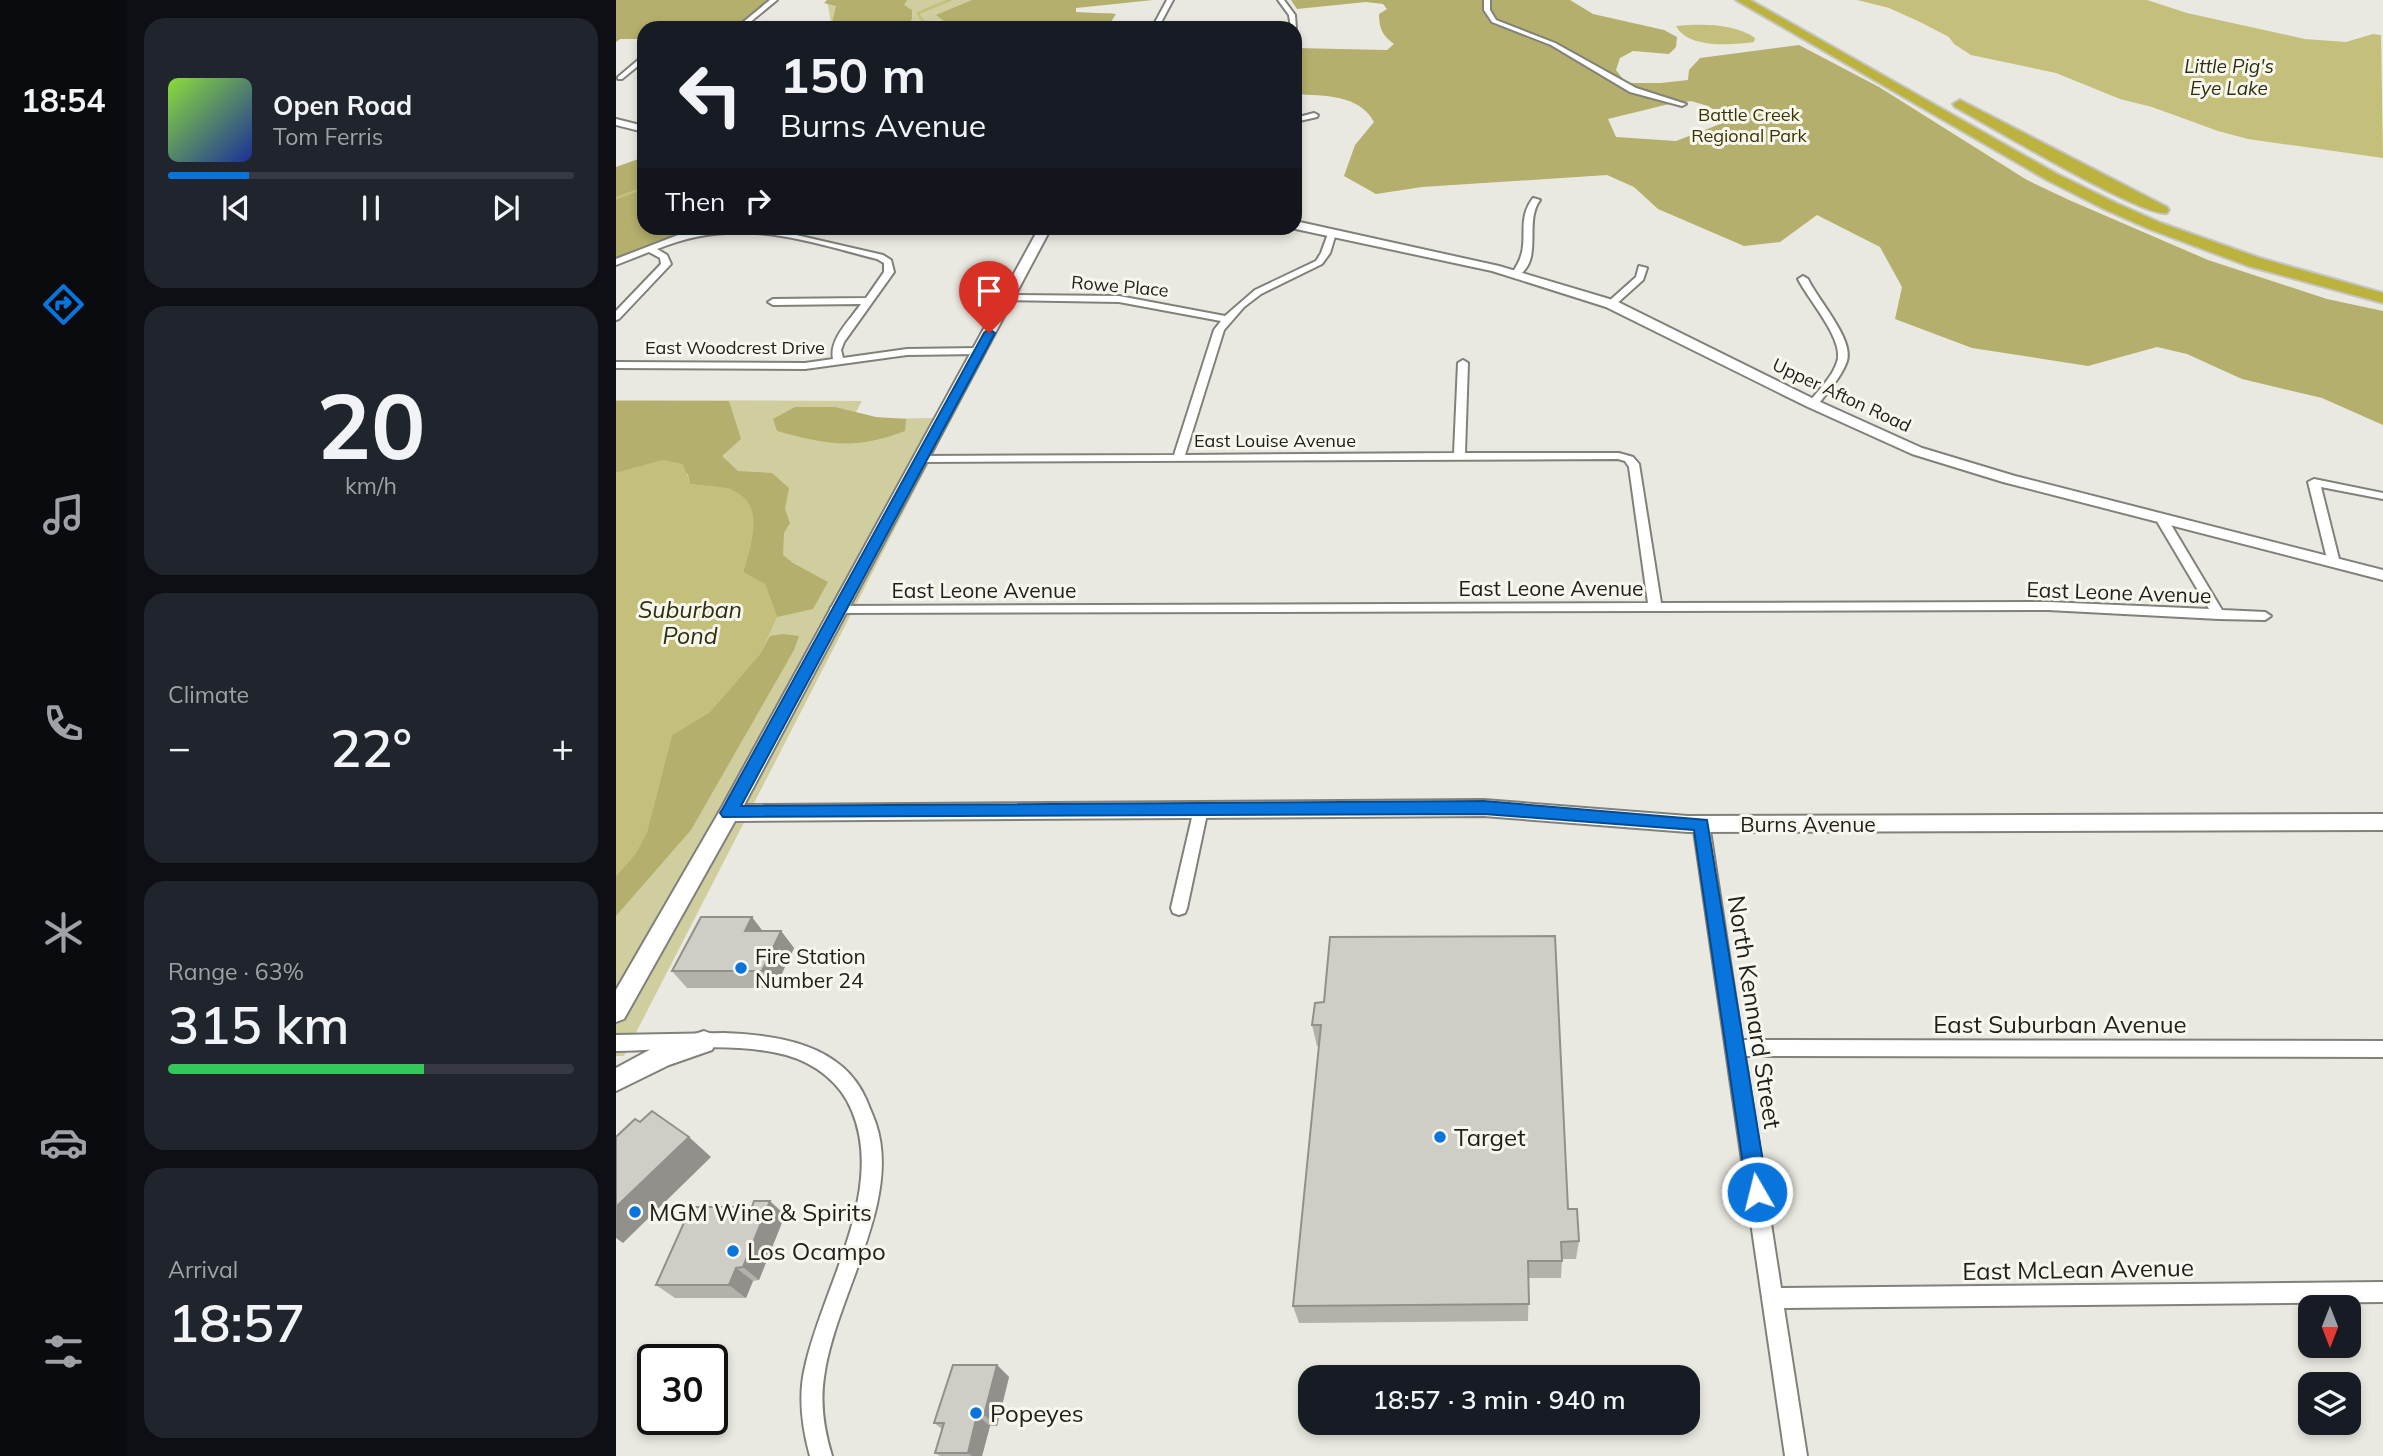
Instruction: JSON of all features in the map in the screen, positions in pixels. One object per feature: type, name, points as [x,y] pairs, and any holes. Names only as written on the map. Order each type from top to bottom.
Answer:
[{"type":"highway","points":[[1742,0],[2052,177],[2110,206],[2178,235],[2254,262],[2383,298]]},
{"type":"highway","points":[[1772,0],[1804,18]]},
{"type":"highway","points":[[1950,98],[2109,185],[2175,216],[2257,249],[2383,288]]},
{"type":"street","points":[[748,21],[774,0]]},
{"type":"street","points":[[1158,21],[1170,0]]},
{"type":"street","points":[[1281,0],[1292,15],[1293,21]]},
{"type":"street","points":[[1487,0],[1487,10],[1494,21],[1553,44],[1633,90],[1682,104]]},
{"type":"street","points":[[620,78],[637,63]]},
{"type":"street","points":[[1302,118],[1314,115]]},
{"type":"street","points":[[616,122],[637,127]]},
{"type":"street","points":[[1516,274],[1529,257],[1528,212],[1536,200]]},
{"type":"street","name":"Upper Afton Road","points":[[1302,227],[1516,274],[1611,304],[1813,404],[1925,454],[2009,479],[2383,575]]},
{"type":"street","points":[[1179,457],[1219,330],[1226,319],[1235,308],[1251,297],[1317,264],[1326,253],[1332,233]]},
{"type":"street","points":[[616,262],[690,235]]},
{"type":"street","points":[[785,235],[880,257],[888,262],[889,272],[839,342],[836,350],[839,363]]},
{"type":"street","points":[[800,238],[805,235]]},
{"type":"street","points":[[616,1012],[729,813],[836,610],[1041,235]]},
{"type":"street","points":[[616,317],[666,264],[664,257],[652,250]]},
{"type":"street","points":[[1611,304],[1640,278],[1642,268]]},
{"type":"street","points":[[1803,279],[1808,293],[1839,340],[1843,352],[1842,360],[1813,404]]},
{"type":"street","name":"Rowe Place","points":[[1009,297],[1119,299],[1226,319]]},
{"type":"street","points":[[773,302],[868,301]]},
{"type":"street","name":"East Woodcrest Drive","points":[[616,365],[806,366],[906,352],[979,351]]},
{"type":"street","points":[[1459,457],[1463,363]]},
{"type":"street","name":"East Louise Avenue","points":[[920,459],[1619,456],[1629,459],[1635,466],[1655,607]]},
{"type":"street","points":[[2334,563],[2314,482],[2383,496]]},
{"type":"street","points":[[2161,518],[2219,615]]},
{"type":"street","name":"East Leone Avenue","points":[[836,610],[2048,606],[2265,616]]},
{"type":"street","name":"Burns Avenue","points":[[729,813],[1484,807],[1701,824],[2383,822]]},
{"type":"street","points":[[1179,908],[1201,809]]},
{"type":"street","name":"North Kennard Street","points":[[1701,824],[1796,1456]]},
{"type":"street","points":[[616,1080],[649,1062],[704,1042]]},
{"type":"street","points":[[616,1043],[762,1043],[807,1054],[828,1065],[848,1084],[863,1108],[870,1131],[873,1157],[870,1192],[822,1336],[814,1370],[812,1405],[821,1456]]},
{"type":"street","name":"East Suburban Avenue","points":[[1736,1048],[2383,1049]]},
{"type":"street","name":"East McLean Avenue","points":[[1773,1298],[2383,1292]]},
{"type":"shaded area","points":[[827,0],[1139,0],[1069,4],[1062,13],[1113,13],[1108,21],[831,21]]},
{"type":"shaded area","points":[[616,400],[862,401],[852,419],[940,418],[926,447],[937,447],[624,1056],[616,1056]]},
{"type":"green space","points":[[616,0],[769,0],[743,21],[637,21],[637,39],[620,39],[616,42]]},
{"type":"green space","points":[[827,0],[907,0],[904,5],[912,10],[912,19],[833,21],[836,6],[824,3]]},
{"type":"green space","points":[[972,0],[1153,0],[1076,8],[1076,12],[1116,14],[1112,21],[944,21],[936,15]]},
{"type":"green space","name":"Battle Creek Regional Park","points":[[1291,0],[1570,0],[1593,14],[1664,30],[1677,37],[1676,47],[1669,54],[1633,51],[1620,58],[1616,70],[1626,83],[1688,80],[1689,70],[1700,58],[1799,45],[1879,87],[2027,180],[2069,200],[2208,260],[2327,299],[2383,311],[2383,425],[2322,398],[2242,379],[2187,354],[2157,347],[2088,366],[1972,348],[1895,319],[1902,287],[1880,247],[1817,215],[1780,242],[1744,246],[1658,209],[1634,187],[1607,175],[1422,187],[1376,194],[1344,176],[1355,145],[1374,122],[1359,106],[1350,101],[1302,94],[1302,48],[1387,50],[1394,44],[1382,32],[1380,24],[1379,14],[1387,9],[1383,4],[1366,2],[1297,9]],"holes":[[[1691,101],[1708,106],[1722,115],[1723,123],[1676,141],[1616,137],[1608,119]]]},
{"type":"green space","points":[[637,160],[637,235],[685,235],[616,260],[616,167]]},
{"type":"green space","points":[[616,401],[729,401],[741,439],[722,456],[738,471],[772,473],[789,488],[785,509],[790,523],[784,533],[783,555],[828,582],[813,609],[777,617],[765,584],[743,572],[751,545],[731,489],[690,484],[688,474],[663,460],[616,473]]},
{"type":"green space","points":[[795,407],[835,407],[876,417],[906,419],[905,431],[871,441],[841,443],[811,440],[777,431],[773,419]]},
{"type":"green space","points":[[770,636],[799,636],[794,650],[691,830],[616,916],[616,876],[636,853],[647,832],[672,735],[710,712],[760,654]]},
{"type":"water","name":"Little Pig's Eye Lake","points":[[1857,0],[2147,0],[2187,13],[2305,39],[2346,42],[2373,34],[2381,35],[2383,158],[2248,139],[2218,131],[2152,107],[2120,99],[2056,73],[1971,55],[1954,44],[1949,37],[1920,22],[1889,8]]},
{"type":"water","points":[[1676,26],[1727,27],[1755,38],[1754,42],[1711,44],[1690,39]]},
{"type":"water","name":"Suburban Pond","points":[[663,460],[683,464],[690,484],[729,489],[741,495],[749,504],[754,525],[743,572],[765,584],[777,617],[760,654],[710,712],[672,735],[647,832],[636,853],[616,876],[616,473]]},
{"type":"building","points":[[701,917],[752,917],[745,931],[781,931],[762,971],[672,971]]},
{"type":"building","name":"Target","points":[[1555,936],[1568,1209],[1577,1209],[1579,1241],[1561,1242],[1562,1261],[1528,1261],[1529,1304],[1293,1306],[1321,1025],[1312,1025],[1315,1003],[1324,1002],[1330,937]]},
{"type":"building","points":[[652,1111],[689,1137],[616,1207],[616,1137],[635,1119],[640,1122]]},
{"type":"building","points":[[754,1201],[770,1201],[743,1267],[736,1268],[729,1285],[656,1285],[691,1207],[752,1207]]},
{"type":"building","points":[[953,1365],[997,1365],[984,1415],[977,1415],[968,1453],[935,1453],[944,1423],[934,1423]]},
{"type":"waterway","points":[[924,21],[918,13],[950,0]]},
{"type":"waterway","points":[[616,198],[637,190]]},
{"type":"place","name":"Fire Station Number 24","points":[[741,968]]},
{"type":"place","name":"Target","points":[[1440,1137]]},
{"type":"place","name":"MGM Wine & Spirits","points":[[635,1212]]},
{"type":"place","name":"Los Ocampo","points":[[733,1251]]},
{"type":"place","name":"Popeyes","points":[[976,1413]]},
{"type":"route","points":[[989,333],[836,610],[729,813],[1484,807],[1701,824],[1757,1192]]}]
